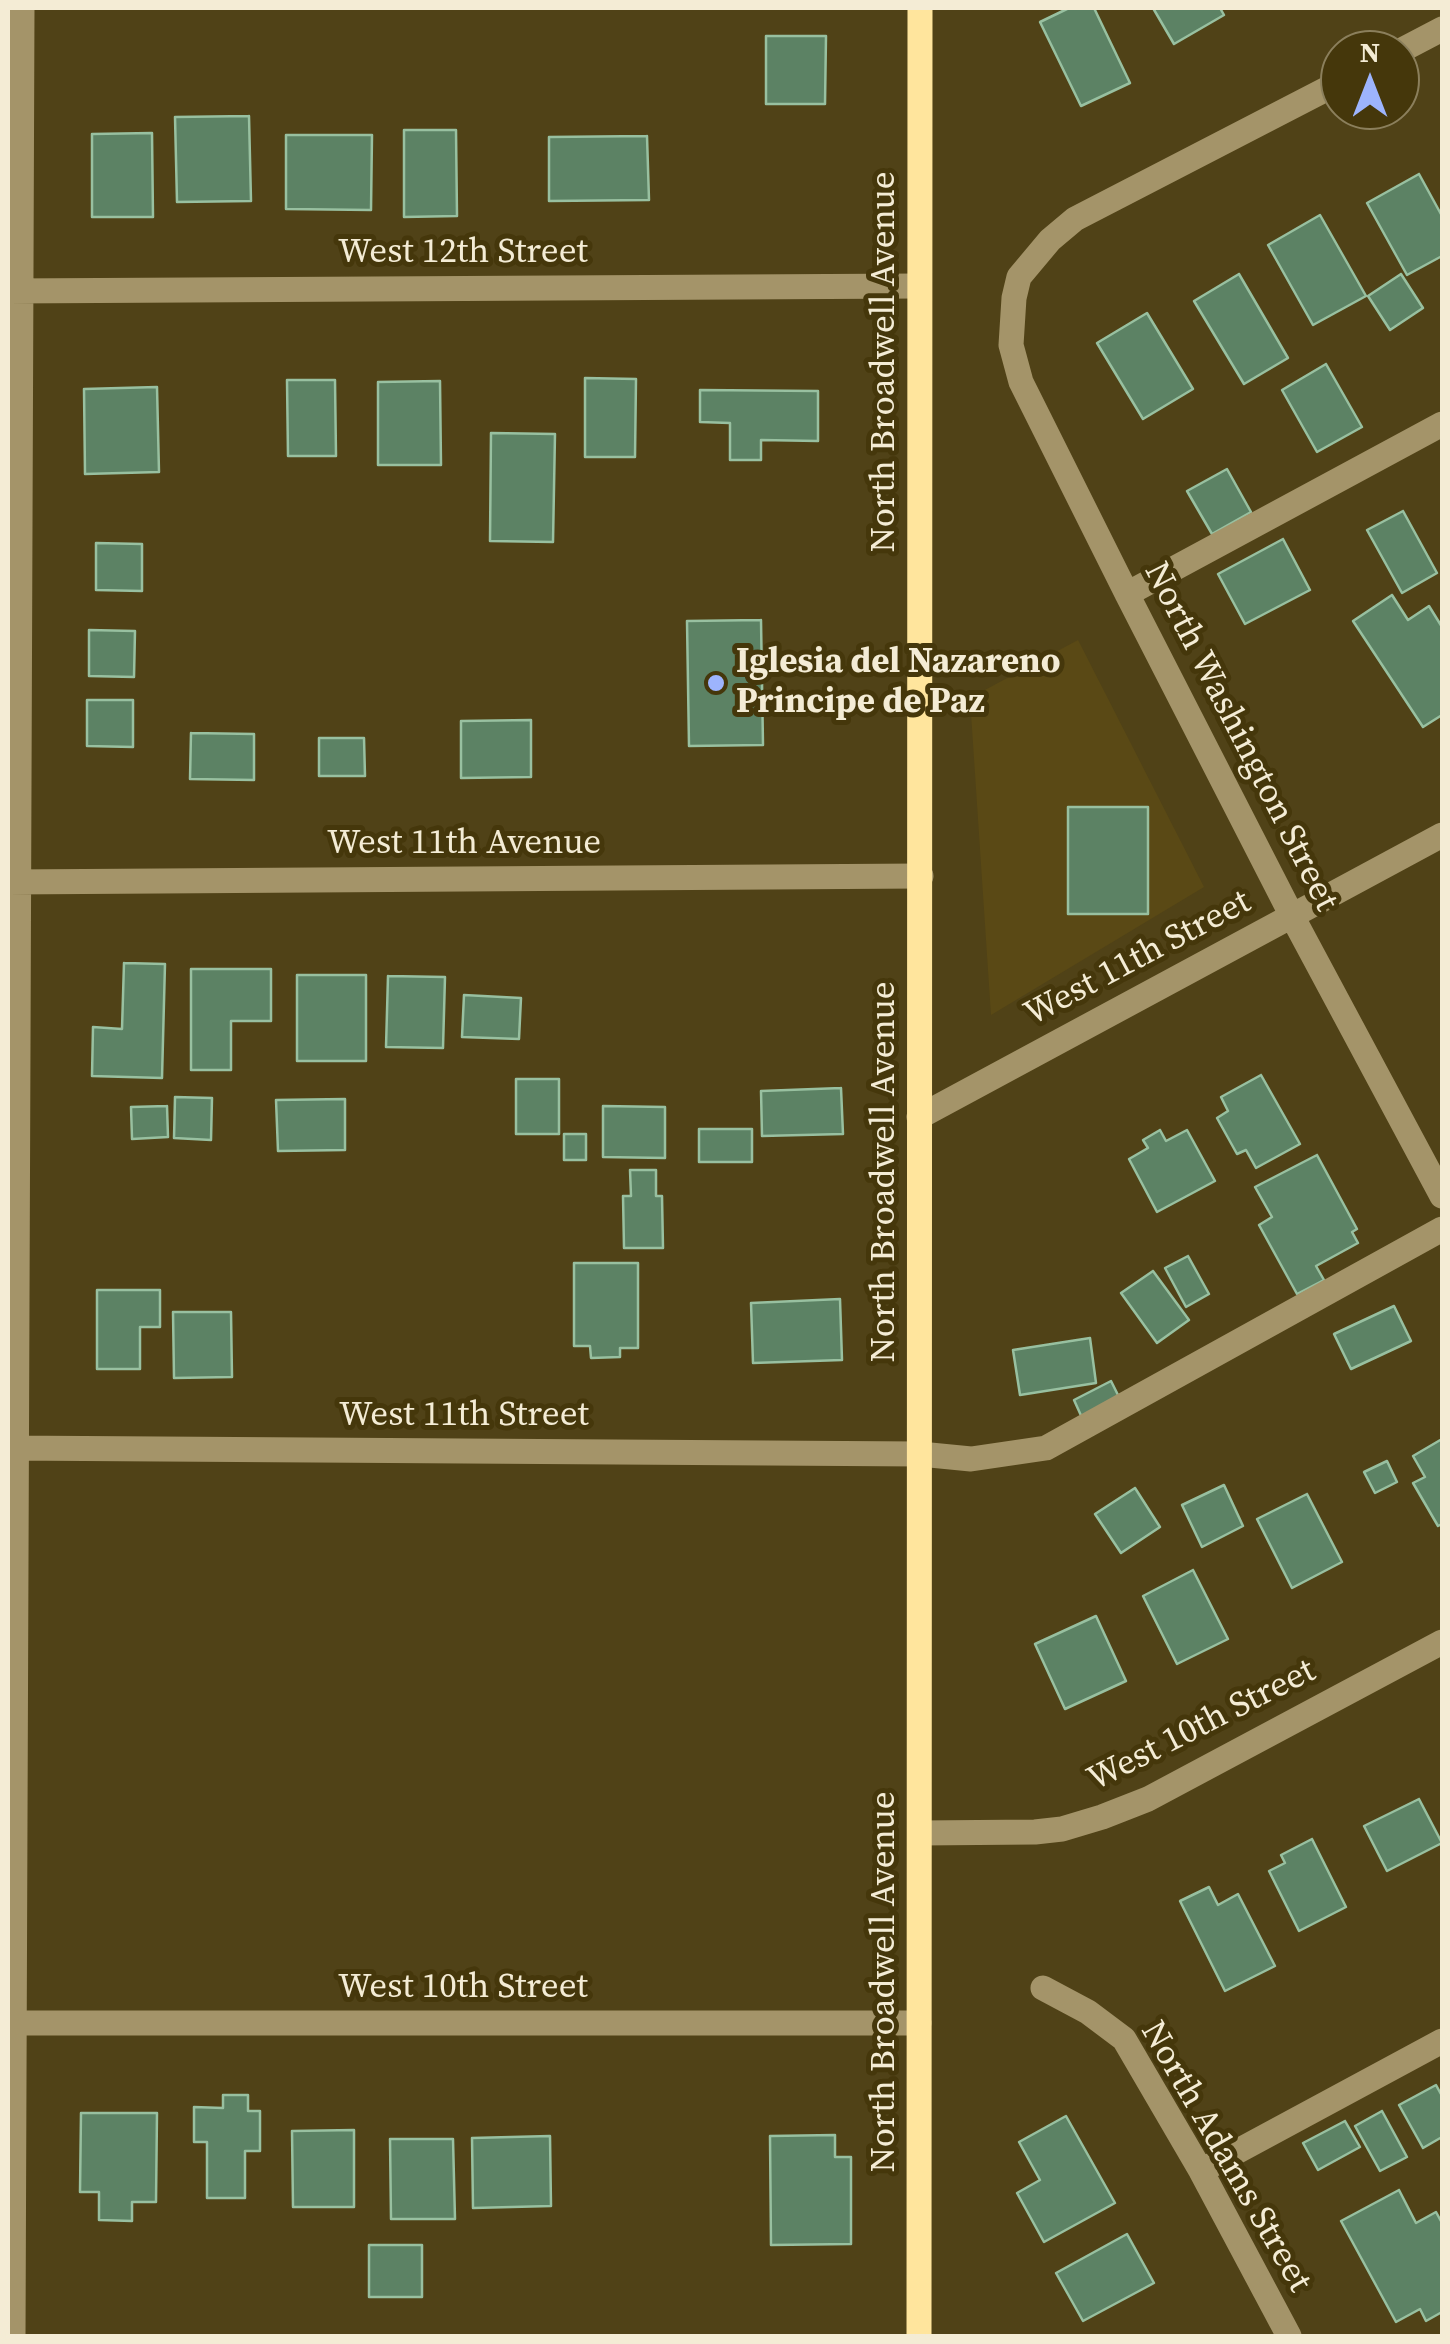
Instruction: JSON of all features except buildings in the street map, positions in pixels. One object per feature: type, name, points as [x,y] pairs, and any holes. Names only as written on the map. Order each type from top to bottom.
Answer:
[{"type":"main road","name":"North Broadwell Avenue","points":[[918,2336],[920,8]]},
{"type":"street","points":[[13,2336],[14,291],[22,8]]},
{"type":"street","name":"North Washington Street","points":[[1320,92],[1075,219],[1050,240],[1020,277],[1014,298],[1011,345],[1020,382],[1127,594],[1292,916],[1442,1196]]},
{"type":"street","name":"West 12th Street","points":[[14,291],[920,286]]},
{"type":"street","points":[[1127,594],[1442,424]]},
{"type":"street","name":"West 11th Street","points":[[919,1117],[1442,835]]},
{"type":"street","name":"West 11th Avenue","points":[[13,882],[920,876]]},
{"type":"street","name":"West 11th Street","points":[[12,1448],[920,1454],[972,1459],[1046,1448],[1442,1229]]},
{"type":"street","name":"West 10th Street","points":[[921,1833],[1035,1832],[1102,1817],[1165,1790],[1442,1642]]},
{"type":"street","name":"North Adams Street","points":[[1043,1988],[1088,2012],[1124,2039],[1202,2171],[1289,2336]]},
{"type":"street","name":"West 10th Street","points":[[11,2023],[919,2023]]},
{"type":"street","points":[[1202,2171],[1442,2041]]},
{"type":"shaded area","points":[[1078,640],[1204,887],[991,1015],[970,698]]},
{"type":"place","name":"Iglesia del Nazareno Principe de Paz","points":[[716,683]]}]
